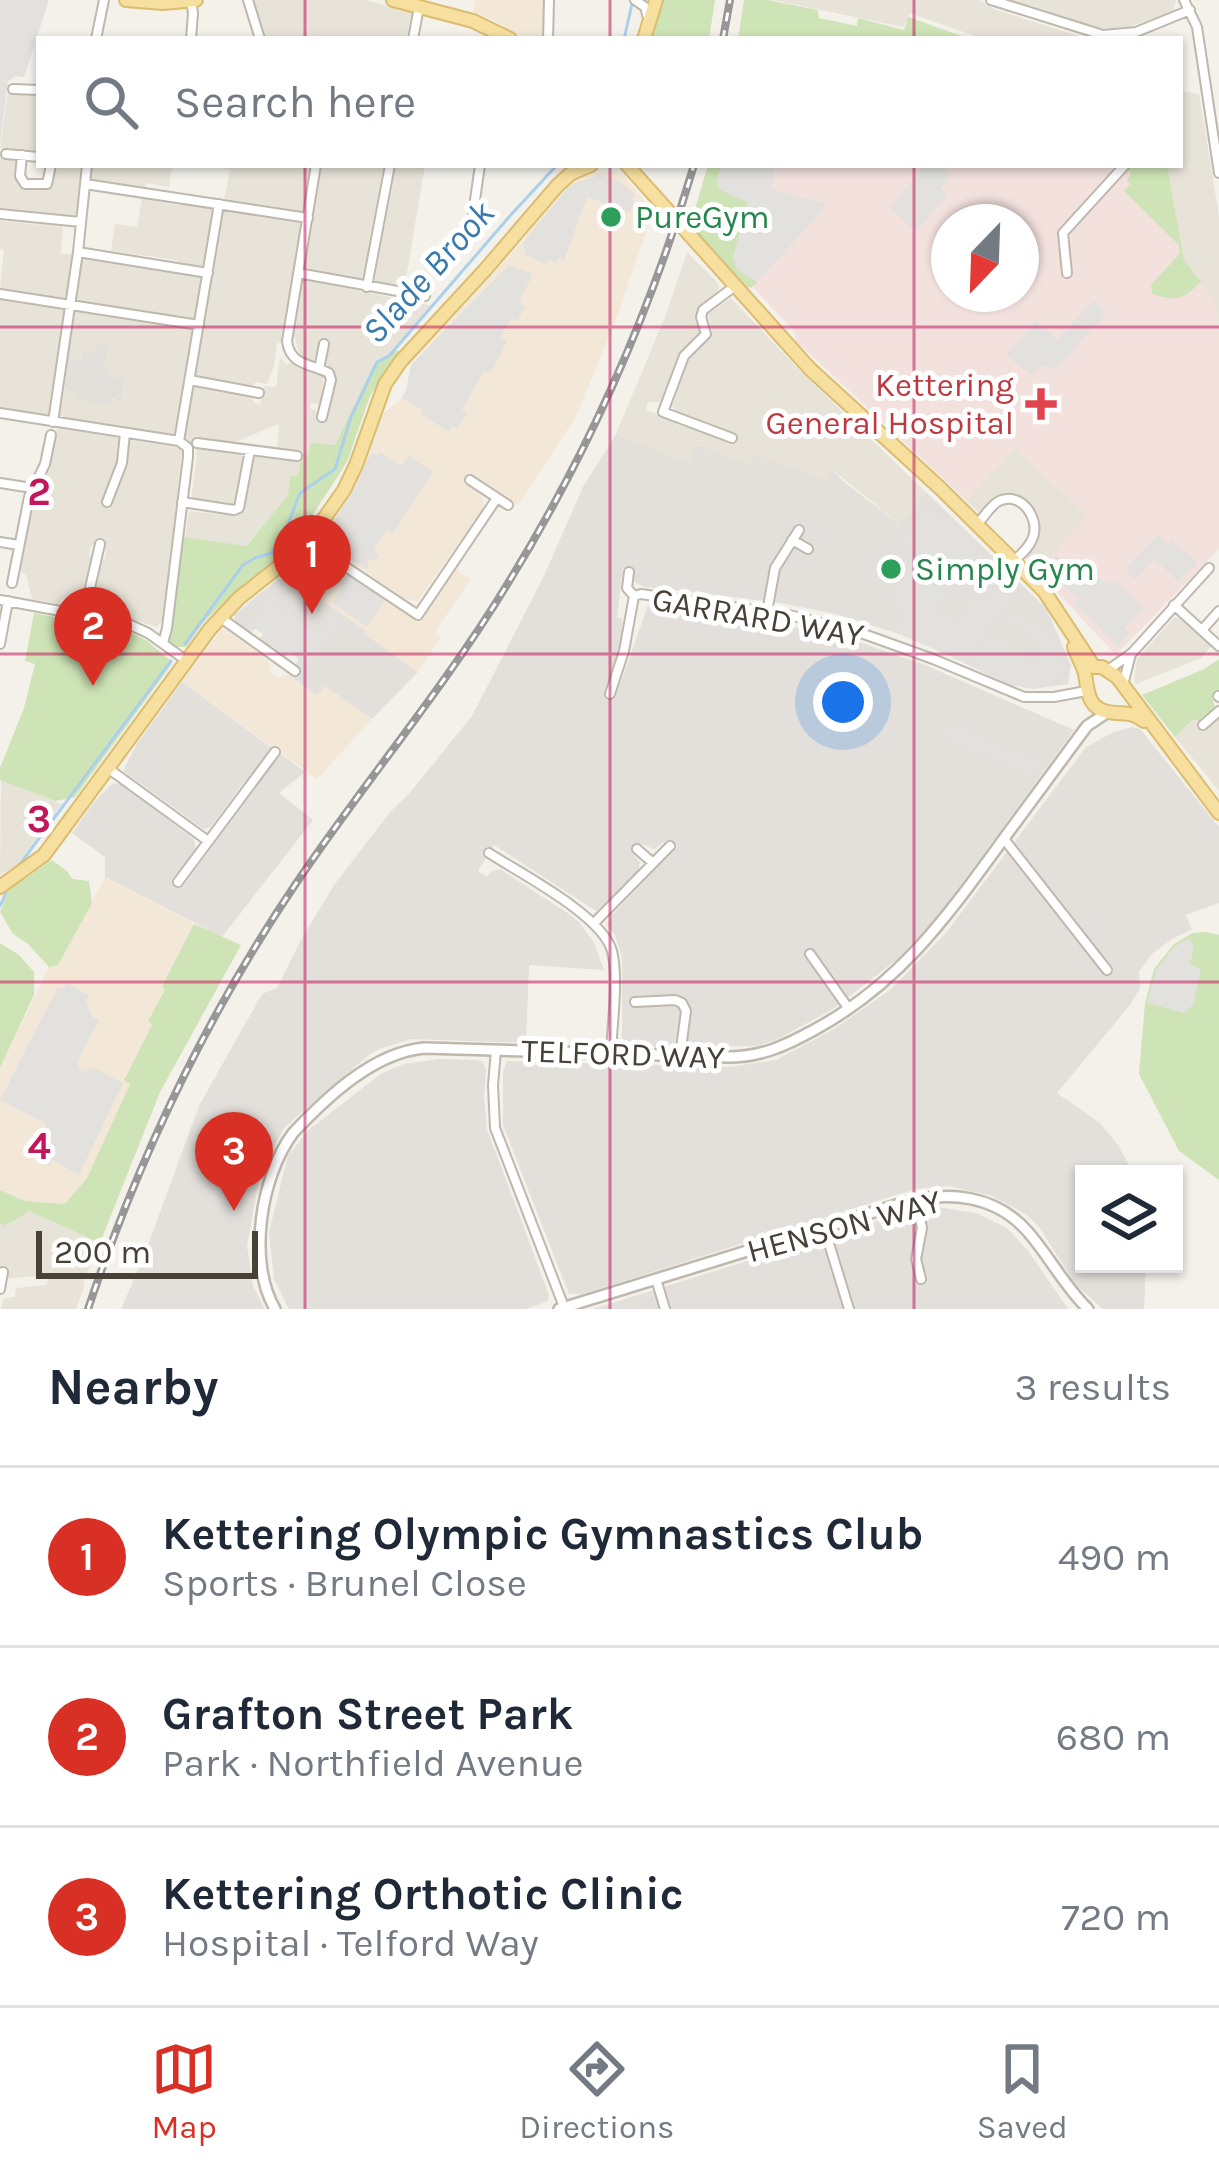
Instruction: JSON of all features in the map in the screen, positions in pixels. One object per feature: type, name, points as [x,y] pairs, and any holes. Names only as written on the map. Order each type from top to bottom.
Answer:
[{"type":"main road","points":[[127,0],[193,0]]},
{"type":"main road","points":[[393,0],[481,23],[505,36]]},
{"type":"main road","points":[[645,35],[656,0]]},
{"type":"main road","points":[[1,885],[32,866],[220,617],[306,541],[344,490],[385,384],[572,169]]},
{"type":"main road","points":[[639,171],[811,369],[1044,590],[1096,671],[1125,688],[1219,813]]},
{"type":"main road","points":[[1096,671],[1089,697],[1108,712],[1135,714],[1153,728]]},
{"type":"main road","points":[[1123,710],[1128,700],[1125,688]]},
{"type":"street","points":[[97,36],[104,0]]},
{"type":"street","points":[[191,36],[193,0]]},
{"type":"street","points":[[248,0],[259,36]]},
{"type":"street","points":[[548,0],[548,36]]},
{"type":"street","points":[[635,0],[648,14],[645,35]]},
{"type":"street","points":[[991,0],[1103,35],[1136,32],[1190,10]]},
{"type":"street","points":[[1184,0],[1197,27],[1219,173]]},
{"type":"street","points":[[413,36],[419,7]]},
{"type":"street","points":[[13,89],[36,90]]},
{"type":"street","points":[[6,154],[36,157]]},
{"type":"street","points":[[22,155],[20,176],[25,184],[47,184],[50,168]]},
{"type":"street","points":[[53,422],[87,168]]},
{"type":"street","points":[[311,406],[323,412],[331,380],[326,370],[298,362],[288,350],[316,168]]},
{"type":"street","points":[[367,286],[389,168]]},
{"type":"street","points":[[472,221],[480,168]]},
{"type":"street","points":[[1067,273],[1063,233],[1121,168]]},
{"type":"street","points":[[85,184],[308,218]]},
{"type":"street","points":[[179,441],[219,204]]},
{"type":"street","points":[[0,214],[81,222]]},
{"type":"street","points":[[78,252],[208,273]]},
{"type":"street","points":[[298,273],[425,296]]},
{"type":"street","points":[[732,438],[663,412],[684,356],[706,334],[704,310],[735,286]]},
{"type":"street","points":[[0,294],[199,326]]},
{"type":"street","points":[[319,369],[324,344]]},
{"type":"street","points":[[190,380],[259,393]]},
{"type":"street","points":[[0,413],[179,441],[188,448],[163,643]]},
{"type":"street","points":[[107,502],[122,464],[125,433]]},
{"type":"street","points":[[12,584],[32,488],[45,464],[51,435]]},
{"type":"street","points":[[197,443],[297,456]]},
{"type":"street","points":[[182,502],[239,508],[250,449]]},
{"type":"street","points":[[470,480],[508,506]]},
{"type":"street","points":[[0,483],[32,488]]},
{"type":"street","points":[[306,541],[418,615],[497,498]]},
{"type":"street","points":[[977,524],[998,501],[1015,500],[1030,511],[1035,533],[1014,561]]},
{"type":"street","points":[[767,612],[775,568],[799,530]]},
{"type":"street","points":[[792,540],[808,549]]},
{"type":"street","points":[[0,542],[19,545]]},
{"type":"street","points":[[84,614],[100,544]]},
{"type":"street","points":[[1096,671],[1132,653],[1209,568]]},
{"type":"street","name":"GARRARD WAY","points":[[629,572],[626,588],[634,596]]},
{"type":"street","name":"GARRARD WAY","points":[[634,596],[767,612],[842,628],[1024,697],[1089,697]]},
{"type":"street","name":"GARRARD WAY","points":[[610,694],[634,596]]},
{"type":"street","points":[[0,644],[4,600],[137,627],[187,661]]},
{"type":"street","points":[[1174,604],[1219,646]]},
{"type":"street","points":[[1202,630],[1219,611]]},
{"type":"street","points":[[220,617],[295,671]]},
{"type":"street","points":[[1125,688],[1132,653]]},
{"type":"street","name":"TELFORD WAY","points":[[1087,726],[1089,697]]},
{"type":"street","points":[[1203,724],[1219,711]]},
{"type":"street","name":"TELFORD WAY","points":[[273,1306],[262,1279],[258,1247],[273,1172],[293,1132],[364,1071],[386,1057],[424,1048],[765,1054],[849,1009],[895,973],[937,929],[1087,726],[1108,712]]},
{"type":"street","points":[[178,882],[275,752]]},
{"type":"street","points":[[107,768],[208,841]]},
{"type":"street","points":[[1004,838],[1107,970]]},
{"type":"street","points":[[595,922],[670,845]]},
{"type":"street","points":[[637,849],[653,863]]},
{"type":"street","points":[[489,853],[595,922],[605,936],[613,952],[611,1054]]},
{"type":"street","points":[[810,954],[849,1009]]},
{"type":"street","points":[[635,1002],[682,1003],[686,1011],[680,1056]]},
{"type":"street","points":[[496,1050],[495,1128],[561,1308]]},
{"type":"street","name":"HENSON WAY","points":[[561,1308],[941,1195],[969,1198],[1008,1215],[1030,1234],[1080,1306]]},
{"type":"street","points":[[916,1199],[922,1228],[916,1259],[921,1279]]},
{"type":"street","points":[[824,1227],[849,1309]]},
{"type":"street","points":[[0,1289],[3,1272]]},
{"type":"street","points":[[656,1280],[665,1309]]},
{"type":"shaded area","points":[[0,0],[48,0],[24,77],[15,76],[8,82],[0,143]]},
{"type":"shaded area","points":[[254,0],[365,0],[412,12],[407,36],[265,36]]},
{"type":"shaded area","points":[[476,0],[544,0],[544,36],[518,36],[473,13]]},
{"type":"shaded area","points":[[773,0],[979,0],[996,10],[1079,36],[975,36],[910,13],[903,27]]},
{"type":"shaded area","points":[[1008,0],[1176,1],[1173,11],[1110,29]]},
{"type":"shaded area","points":[[1183,91],[1199,94],[1219,216],[1219,325],[1215,302],[1184,260],[1168,168],[1183,168]]},
{"type":"shaded area","points":[[8,92],[36,93],[36,151],[0,148]]},
{"type":"shaded area","points":[[0,157],[18,159],[19,183],[39,189],[52,183],[54,168],[82,168],[74,215],[0,208]]},
{"type":"shaded area","points":[[91,168],[172,168],[169,187],[146,183],[145,188],[90,177]]},
{"type":"shaded area","points":[[223,168],[310,168],[303,212],[224,201],[230,170]]},
{"type":"shaded area","points":[[320,168],[383,168],[362,281],[303,270]]},
{"type":"shaded area","points":[[395,168],[424,168],[404,290],[374,284]]},
{"type":"shaded area","name":"Kettering General Hospital","points":[[707,168],[1168,168],[1184,260],[1215,302],[1219,325],[1219,549],[1116,655],[1037,571],[1087,515],[1014,448],[966,500],[796,341],[794,331],[751,285],[747,288],[690,227]]},
{"type":"shaded area","points":[[720,168],[775,168],[771,189],[824,203],[823,210],[757,282],[737,269],[733,258],[748,203],[719,189]]},
{"type":"shaded area","points":[[923,168],[943,168],[951,175],[941,188],[947,195],[939,204],[931,204],[931,214],[916,232],[890,208]]},
{"type":"shaded area","points":[[612,172],[624,176],[653,211],[616,320],[575,418],[518,505],[473,475],[467,485],[480,494],[483,508],[420,598],[406,599],[325,544],[381,415],[406,391],[411,365],[559,194],[575,179]]},
{"type":"shaded area","points":[[600,175],[622,183],[635,195],[630,212],[587,197],[564,260],[546,264],[525,255],[523,243],[570,185]]},
{"type":"shaded area","points":[[142,198],[213,208],[203,267],[111,251],[115,224],[137,227]]},
{"type":"shaded area","points":[[222,210],[303,223],[282,343],[277,343],[267,384],[256,382],[251,387],[196,375]]},
{"type":"shaded area","points":[[0,221],[63,227],[61,253],[73,255],[67,299],[0,289],[4,250],[0,249]]},
{"type":"shaded area","points":[[687,252],[719,289],[696,310],[701,332],[680,354],[661,402],[648,402],[646,410],[732,442],[735,434],[672,406],[686,363],[710,337],[708,314],[731,298],[926,492],[895,533],[898,523],[834,471],[825,481],[764,457],[750,464],[697,444],[691,465],[616,434]]},
{"type":"shaded area","points":[[82,258],[201,277],[194,319],[79,301]]},
{"type":"shaded area","points":[[509,265],[533,274],[519,302],[525,306],[518,321],[511,318],[501,337],[507,341],[491,373],[484,371],[462,410],[467,414],[449,432],[401,398],[411,365]]},
{"type":"shaded area","points":[[302,279],[434,306],[375,365],[334,446],[309,455],[298,477],[290,476],[288,495],[245,546],[185,537],[189,511],[234,516],[244,512],[253,460],[257,456],[276,458],[279,424],[230,444],[219,443],[218,451],[243,457],[236,505],[191,501],[197,455],[185,438],[193,386],[252,396],[260,404],[264,386],[276,387],[280,357],[286,365],[291,362],[324,375],[321,401],[311,403],[310,408],[326,419],[333,374],[324,363],[324,353],[318,351],[313,361],[301,359],[293,332]]},
{"type":"shaded area","points":[[0,299],[65,313],[49,417],[0,409]]},
{"type":"shaded area","points":[[1093,300],[1104,316],[1057,368],[1039,367],[1032,376],[1006,355],[1035,321],[1057,340]]},
{"type":"shaded area","points":[[77,310],[193,329],[174,436],[59,418],[64,392],[78,394],[77,399],[121,400],[125,380],[103,371],[108,347],[82,360],[68,359]]},
{"type":"shaded area","points":[[97,344],[108,346],[104,371],[125,379],[121,401],[112,399],[110,405],[77,400],[77,394],[64,392],[68,359],[81,360],[83,351],[95,352]]},
{"type":"shaded area","points":[[57,428],[182,448],[164,618],[157,627],[110,613],[93,593],[106,551],[95,543],[90,547],[84,594],[63,598],[58,604],[32,599],[26,575],[20,571],[34,499],[51,464]]},
{"type":"shaded area","points":[[616,434],[690,464],[696,444],[750,464],[756,455],[764,457],[824,480],[833,471],[898,523],[895,532],[926,492],[1046,608],[1071,665],[1068,684],[1034,689],[1010,685],[915,639],[836,614],[644,587],[633,581],[634,569],[623,568],[617,617],[622,619],[621,641],[608,687],[618,690],[648,605],[851,639],[925,665],[1074,730],[940,913],[900,957],[833,1009],[757,1046],[674,1048],[622,1043],[622,957],[607,924],[674,849],[665,841],[654,849],[639,843],[631,852],[640,862],[638,872],[596,911],[494,845],[478,871],[487,877],[500,869],[569,914],[594,943],[604,970],[529,965],[526,1043],[411,1039],[379,1049],[285,1127],[259,1179],[247,1246],[253,1286],[265,1309],[121,1309],[199,1106],[262,994],[277,988],[334,885],[472,716],[542,580],[583,487]]},
{"type":"shaded area","points":[[1014,448],[1088,516],[1039,569],[1024,556],[1039,534],[1038,516],[1031,505],[1018,497],[991,503],[980,514],[966,500]]},
{"type":"shaded area","points":[[380,452],[401,466],[409,456],[433,472],[393,533],[387,529],[374,550],[379,554],[375,561],[369,558],[367,569],[332,548],[335,542],[330,541],[332,525],[367,461],[372,453]]},
{"type":"shaded area","points":[[928,506],[961,533],[903,612],[889,602],[922,556],[901,541]]},
{"type":"shaded area","points":[[963,534],[1016,589],[959,661],[952,652],[946,654],[892,631]],"holes":[[[970,558],[991,573],[984,584],[995,594],[986,606],[975,598],[955,624],[933,607],[951,581],[946,577],[955,564],[961,568]]]},
{"type":"shaded area","points":[[1157,535],[1168,544],[1172,540],[1198,563],[1178,581],[1154,559],[1136,579],[1130,576],[1127,568]]},
{"type":"shaded area","points":[[318,554],[419,622],[455,569],[471,579],[435,632],[441,638],[418,672],[284,574]]},
{"type":"shaded area","points":[[1057,555],[1090,585],[1097,579],[1111,584],[1115,580],[1143,608],[1125,628],[1130,633],[1118,646],[1074,604],[1078,598],[1044,569]]},
{"type":"shaded area","points":[[322,557],[385,600],[367,627],[332,603],[342,587],[314,568]]},
{"type":"shaded area","points":[[284,574],[418,672],[372,719],[325,686],[317,695],[293,678],[299,659],[290,652],[285,657],[260,639],[263,634],[255,628],[251,633],[236,622],[234,615]]},
{"type":"shaded area","points":[[268,601],[318,635],[332,617],[339,621],[304,671],[295,666],[299,659],[290,652],[285,657],[260,639],[263,634],[256,628],[251,633],[247,630]]},
{"type":"shaded area","points":[[1009,611],[1051,634],[1063,668],[1053,683],[1010,685],[980,671],[980,664],[972,660],[992,634],[1036,665],[1047,648],[1005,617]]},
{"type":"shaded area","points":[[1175,617],[1211,646],[1201,658],[1136,684],[1137,659]]},
{"type":"shaded area","points":[[221,630],[268,660],[269,672],[277,678],[288,675],[317,695],[324,685],[372,719],[317,779],[182,682]]},
{"type":"shaded area","points":[[182,682],[305,772],[279,793],[313,820],[222,937],[105,877],[105,857],[72,833],[113,783],[121,784],[194,839],[196,850],[173,879],[183,886],[254,790],[244,782],[211,827],[203,829],[123,771]]},
{"type":"shaded area","points":[[1219,718],[1219,791],[1175,737],[1194,720],[1207,728]]},
{"type":"shaded area","points":[[959,724],[1001,747],[1038,759],[1039,772],[1034,770],[1031,776],[940,735],[944,727],[955,732]]},
{"type":"shaded area","points":[[1140,729],[1219,827],[1219,903],[1186,915],[1192,929],[1153,953],[1139,972],[1140,988],[1130,1005],[1057,1093],[1100,1123],[1129,1165],[1075,1165],[1075,1273],[1146,1273],[1144,1309],[1103,1309],[1075,1284],[1027,1215],[992,1196],[949,1186],[915,1189],[583,1294],[569,1294],[503,1125],[507,1061],[730,1067],[776,1060],[834,1029],[890,990],[945,934],[1086,747],[1114,732]]},
{"type":"shaded area","points":[[1,780],[62,804],[16,866],[0,875]]},
{"type":"shaded area","points":[[105,877],[194,924],[162,985],[165,988],[148,1021],[152,1025],[124,1079],[130,1084],[87,1178],[65,1204],[25,1201],[0,1190],[0,1068],[49,967],[58,965]]},
{"type":"shaded area","points":[[1189,938],[1194,946],[1190,964],[1201,970],[1193,1005],[1184,1013],[1147,1003],[1156,970],[1174,947]]},
{"type":"shaded area","points":[[66,983],[89,995],[86,1002],[99,1020],[78,1068],[86,1073],[96,1069],[123,1083],[79,1175],[53,1160],[49,1166],[35,1159],[45,1123],[0,1100],[58,987],[63,989]]},
{"type":"shaded area","points":[[440,1059],[483,1062],[487,1129],[548,1301],[527,1309],[289,1309],[274,1279],[269,1232],[288,1155],[310,1129],[382,1073]]},
{"type":"shaded area","points":[[937,1207],[976,1213],[1007,1228],[1068,1309],[593,1309],[763,1256],[836,1239],[891,1215]]},
{"type":"shaded area","points":[[28,1210],[95,1241],[96,1252],[76,1309],[1,1309],[4,1298],[15,1297],[16,1288],[46,1285],[50,1275],[0,1279],[0,1223],[6,1226]]},
{"type":"green space","points":[[660,0],[715,0],[709,36],[653,36]]},
{"type":"green space","points":[[744,0],[768,0],[818,10],[819,18],[857,26],[858,18],[904,30],[908,17],[962,36],[738,36]]},
{"type":"green space","points":[[707,168],[720,168],[717,182],[748,202],[733,258],[737,269],[757,282],[751,288],[745,286],[690,227]]},
{"type":"green space","points":[[1126,168],[1168,168],[1184,260],[1201,282],[1184,296],[1152,294],[1151,285],[1180,253],[1179,245],[1124,191],[1131,174]]},
{"type":"green space","points":[[393,350],[400,351],[370,396],[347,462],[308,522],[273,561],[203,623],[186,647],[175,647],[166,640],[179,536],[246,546],[288,495],[290,476],[298,476],[302,454],[309,455],[311,443],[335,445],[374,365]]},
{"type":"green space","points":[[34,613],[126,631],[146,640],[171,661],[75,797],[55,801],[0,780],[35,664],[25,661]]},
{"type":"green space","points":[[1219,659],[1219,692],[1212,697],[1215,707],[1175,737],[1142,695]]},
{"type":"green space","points":[[52,860],[72,879],[89,881],[92,903],[58,965],[49,967],[13,934],[0,912],[9,890]]},
{"type":"green space","points":[[194,924],[241,945],[160,1092],[100,1243],[29,1211],[5,1226],[0,1223],[0,1190],[25,1201],[65,1204],[87,1178],[130,1084],[124,1080],[152,1025],[148,1021],[165,989],[162,986]]},
{"type":"green space","points":[[1192,933],[1219,935],[1219,1180],[1179,1151],[1139,1074],[1145,1003],[1154,969],[1173,945]]},
{"type":"green space","points":[[0,943],[34,972],[34,995],[0,1068]]},
{"type":"waterway","name":"Slade Brook","points":[[625,36],[632,4]]},
{"type":"waterway","name":"Slade Brook","points":[[185,644],[243,565],[271,553],[300,493],[335,469],[351,417],[377,362],[389,356],[554,168]]},
{"type":"waterway","name":"Slade Brook","points":[[20,864],[171,661]]},
{"type":"waterway","name":"Slade Brook","points":[[0,906],[6,893]]},
{"type":"railway","points":[[724,36],[730,0]]},
{"type":"railway","points":[[88,1309],[152,1144],[233,985],[295,885],[481,626],[563,487],[636,330],[693,168]]},
{"type":"place","name":"PureGym","points":[[611,217]]},
{"type":"place","name":"Kettering General Hospital","points":[[1041,404]]},
{"type":"place","name":"Simply Gym","points":[[891,569]]},
{"type":"place","name":"Kettering Olympic Gymnastics Club","points":[[312,614]]},
{"type":"place","name":"Grafton Street Park","points":[[93,686]]},
{"type":"place","name":"Kettering Orthotic Clinic","points":[[234,1211]]}]
